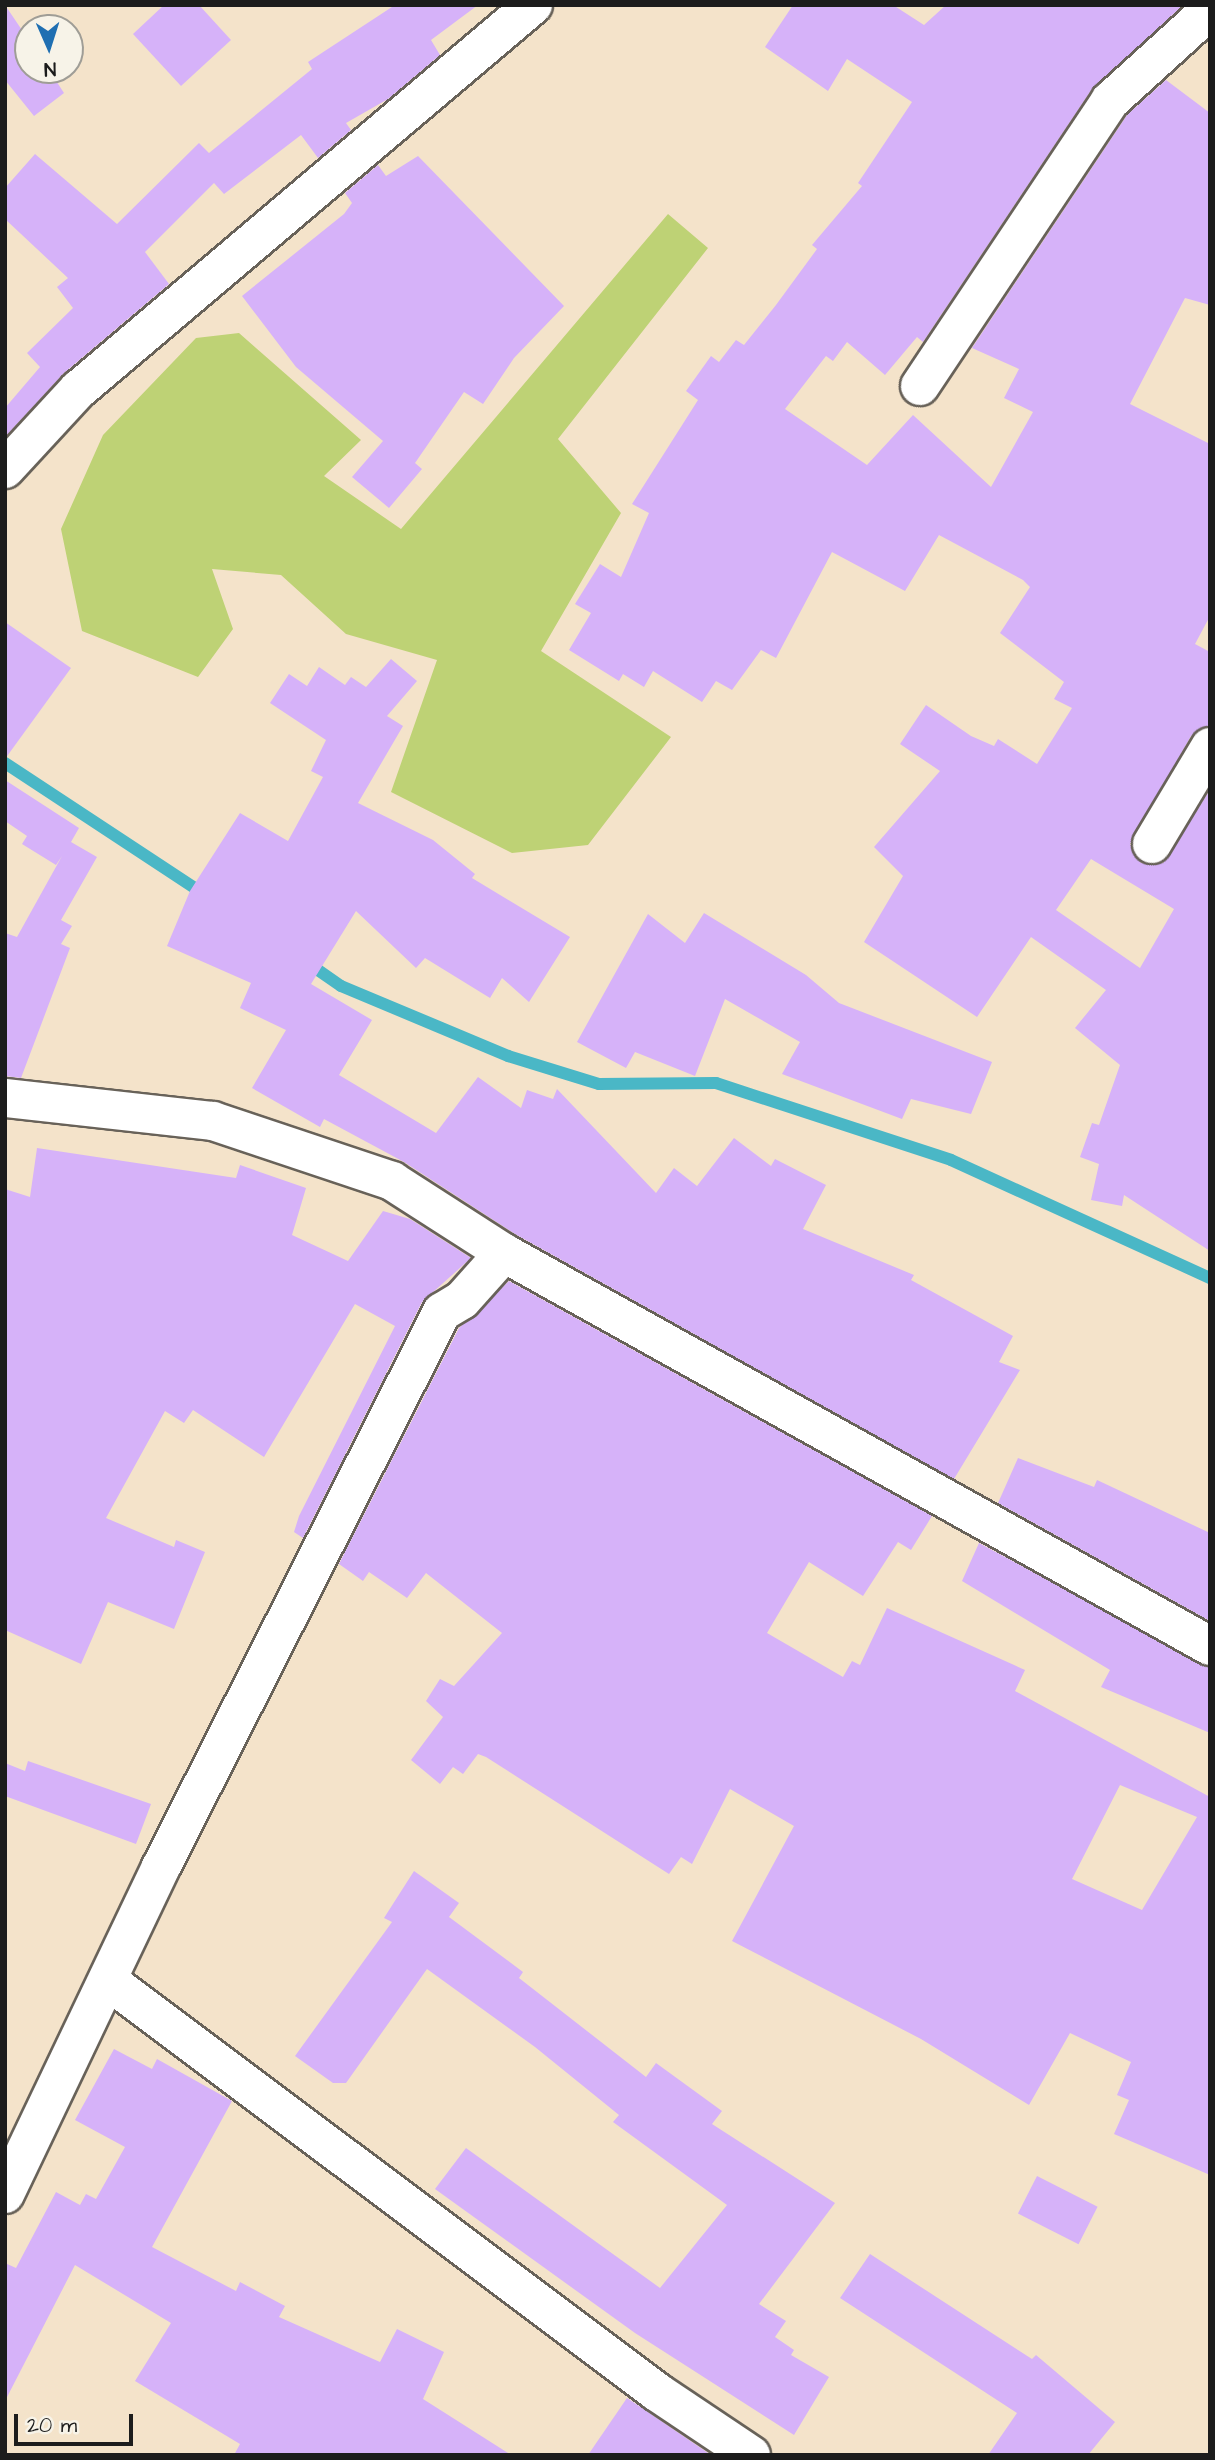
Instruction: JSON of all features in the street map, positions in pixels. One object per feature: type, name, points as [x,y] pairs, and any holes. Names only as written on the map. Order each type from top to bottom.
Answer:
[{"type":"street","points":[[5,469],[78,390],[533,5]]},
{"type":"street","points":[[920,386],[1110,101],[1210,10]]},
{"type":"street","points":[[1153,844],[1210,747]]},
{"type":"street","points":[[5,1098],[213,1121],[279,1139],[392,1181],[504,1253],[1210,1646]]},
{"type":"street","points":[[5,2194],[110,1982],[161,1867],[442,1312],[462,1300],[504,1253]]},
{"type":"street","points":[[110,1982],[657,2392],[751,2455]]},
{"type":"green space","points":[[668,214],[708,248],[558,439],[621,513],[541,651],[671,737],[588,845],[512,853],[391,792],[437,660],[346,634],[281,575],[212,569],[233,629],[198,677],[82,631],[61,529],[103,435],[196,338],[239,333],[361,440],[324,476],[401,529]]},
{"type":"building","points":[[5,5],[14,18],[14,84],[58,84],[64,93],[34,116],[5,80]]},
{"type":"building","points":[[164,5],[199,5],[231,40],[181,86],[133,34]]},
{"type":"building","points":[[395,5],[478,5],[431,40],[440,55],[388,99],[346,123],[351,130],[318,158],[301,135],[224,194],[214,183],[145,252],[169,284],[64,373],[5,437],[5,408],[40,367],[27,353],[73,308],[57,287],[68,278],[5,219],[5,188],[35,154],[117,224],[199,143],[209,153],[312,69],[308,62]]},
{"type":"building","points":[[793,5],[893,5],[924,25],[946,5],[1183,5],[1092,89],[923,342],[917,337],[885,375],[847,342],[833,361],[826,356],[785,409],[867,465],[913,415],[991,487],[1033,412],[1004,398],[1019,369],[972,348],[1127,115],[1166,80],[1210,113],[1210,305],[1185,298],[1130,404],[1210,444],[1210,616],[1195,644],[1210,652],[1210,725],[1191,736],[1130,844],[1141,863],[1163,863],[1210,790],[1210,1251],[1124,1195],[1122,1206],[1091,1200],[1099,1164],[1080,1157],[1092,1123],[1099,1125],[1120,1065],[1075,1028],[1106,990],[1031,937],[977,1017],[864,942],[903,876],[874,847],[940,771],[900,744],[926,705],[971,736],[994,746],[998,739],[1037,764],[1072,708],[1054,699],[1064,682],[1000,633],[1030,587],[1023,580],[939,535],[905,591],[832,552],[776,658],[761,650],[732,690],[716,681],[702,702],[653,671],[644,687],[623,674],[619,681],[569,650],[591,613],[575,604],[600,564],[621,577],[649,513],[632,504],[698,400],[686,391],[711,356],[719,362],[736,340],[744,345],[776,305],[817,249],[812,245],[862,186],[858,183],[912,102],[847,59],[828,91],[765,47]],"holes":[[[1091,859],[1174,909],[1140,968],[1056,910]]]},
{"type":"building","points":[[418,156],[564,306],[514,358],[483,404],[464,392],[415,463],[422,469],[389,508],[352,477],[383,441],[296,367],[242,296],[344,214],[352,203],[345,193],[378,165],[386,176]]},
{"type":"building","points":[[5,622],[71,668],[5,759]]},
{"type":"building","points":[[391,659],[417,681],[387,716],[403,726],[358,803],[433,840],[475,874],[472,878],[570,937],[529,1002],[502,978],[490,998],[425,958],[416,968],[356,911],[311,984],[372,1020],[339,1075],[436,1133],[478,1077],[521,1108],[527,1090],[553,1099],[557,1089],[656,1193],[674,1168],[697,1186],[734,1138],[771,1166],[775,1159],[826,1185],[803,1229],[914,1275],[911,1280],[1013,1336],[999,1362],[1020,1370],[954,1479],[515,1234],[404,1162],[324,1119],[320,1127],[252,1088],[286,1030],[240,1008],[251,983],[167,946],[190,891],[240,813],[288,841],[323,777],[311,771],[326,740],[270,703],[289,674],[307,686],[319,667],[345,685],[351,677],[366,687]]},
{"type":"building","points":[[5,780],[79,828],[71,842],[97,857],[61,920],[72,926],[61,944],[70,948],[21,1078],[5,1076],[5,933],[17,937],[62,856],[56,865],[22,844],[27,836],[5,821]]},
{"type":"building","points":[[704,913],[806,975],[839,1003],[992,1062],[971,1114],[911,1099],[902,1119],[782,1074],[800,1042],[725,999],[695,1076],[635,1052],[626,1068],[577,1042],[648,914],[685,943]]},
{"type":"building","points":[[37,1148],[236,1178],[240,1165],[306,1188],[292,1235],[348,1261],[383,1211],[410,1219],[471,1258],[422,1302],[303,1538],[294,1532],[299,1516],[395,1326],[355,1304],[264,1457],[193,1410],[184,1423],[165,1411],[106,1518],[174,1547],[176,1540],[205,1552],[174,1629],[108,1602],[81,1664],[5,1630],[5,1189],[30,1197]]},
{"type":"building","points":[[509,1281],[932,1516],[911,1550],[898,1542],[863,1596],[809,1562],[767,1633],[843,1677],[852,1661],[860,1665],[887,1608],[1025,1670],[1015,1691],[1210,1797],[1210,2175],[1114,2134],[1129,2100],[1117,2095],[1131,2062],[1070,2033],[1029,2105],[921,2039],[732,1941],[794,1826],[730,1789],[692,1864],[681,1857],[669,1874],[486,1757],[478,1754],[463,1774],[453,1767],[440,1784],[411,1760],[443,1717],[426,1701],[440,1679],[454,1686],[502,1633],[426,1573],[407,1598],[369,1572],[363,1581],[339,1564],[459,1328]],"holes":[[[1120,1785],[1197,1817],[1142,1910],[1072,1879]]]},
{"type":"building","points":[[1018,1458],[1094,1487],[1097,1480],[1210,1533],[1210,1621],[998,1503]]},
{"type":"building","points":[[979,1543],[1210,1668],[1210,1733],[1101,1687],[1110,1670],[962,1581]]},
{"type":"building","points":[[28,1761],[151,1804],[136,1844],[5,1796],[5,1763],[25,1771]]},
{"type":"building","points":[[414,1871],[459,1903],[449,1917],[523,1972],[519,1978],[646,2077],[656,2063],[722,2111],[712,2124],[835,2203],[759,2304],[786,2321],[775,2337],[794,2350],[791,2355],[829,2377],[794,2435],[635,2333],[435,2189],[466,2148],[660,2288],[727,2205],[613,2122],[619,2115],[535,2047],[427,1969],[346,2083],[333,2083],[295,2056],[392,1922],[384,1918]]},
{"type":"building","points":[[114,2049],[152,2069],[157,2059],[232,2101],[152,2247],[236,2291],[240,2282],[285,2306],[279,2317],[380,2362],[397,2329],[444,2352],[423,2399],[511,2455],[234,2455],[240,2444],[135,2381],[171,2323],[75,2265],[5,2401],[5,2263],[16,2268],[56,2192],[80,2205],[86,2194],[96,2199],[125,2147],[75,2120]]},
{"type":"building","points":[[1037,2176],[1098,2207],[1079,2244],[1018,2213]]},
{"type":"building","points":[[870,2254],[1032,2359],[1036,2355],[1115,2422],[1088,2455],[988,2455],[1017,2413],[840,2298]]},
{"type":"building","points":[[627,2398],[645,2410],[711,2455],[588,2455]]},
{"type":"waterway","points":[[5,763],[205,895]]},
{"type":"waterway","points":[[305,961],[341,986],[508,1056],[599,1084],[716,1083],[951,1160],[1210,1278]]}]
